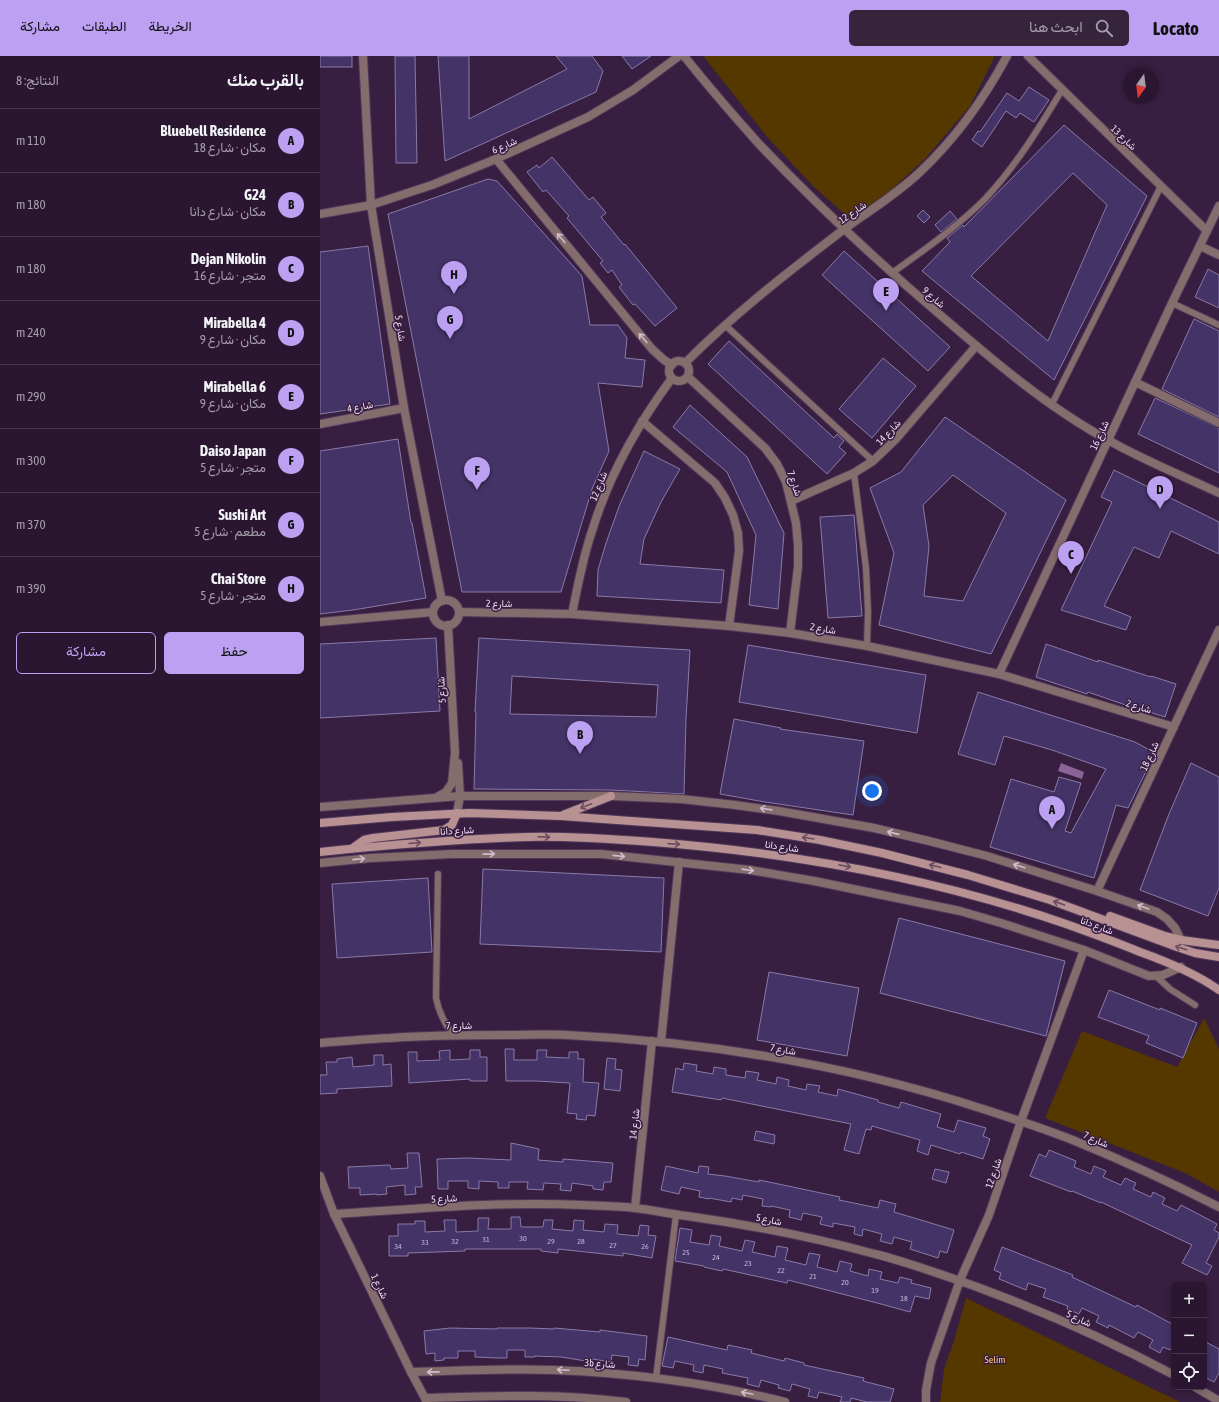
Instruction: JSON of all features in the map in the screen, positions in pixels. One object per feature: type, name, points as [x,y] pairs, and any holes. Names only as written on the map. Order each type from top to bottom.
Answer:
[{"type":"street","name":"شارع 5","points":[[363,56],[371,205],[404,408],[442,601]]},
{"type":"street","name":"شارع 6","points":[[320,214],[371,205],[432,185],[496,160],[588,117],[633,90],[679,56]]},
{"type":"street","name":"شارع 9","points":[[684,56],[759,144],[844,229],[976,346],[1017,379],[1052,404],[1108,440],[1219,493]]},
{"type":"street","name":"شارع 12","points":[[685,363],[725,325],[794,268],[844,229],[891,197],[920,172],[946,145],[975,110],[992,84],[1007,56]]},
{"type":"street","name":"شارع 13","points":[[1028,56],[1207,231]]},
{"type":"street","points":[[496,160],[652,349],[672,365]]},
{"type":"street","name":"شارع 16","points":[[999,674],[1172,303],[1219,206]]},
{"type":"street","points":[[1200,246],[1219,255]]},
{"type":"street","name":"شارع 14","points":[[791,501],[854,473],[873,462],[896,439],[976,346]]},
{"type":"street","points":[[680,361],[685,363],[689,369],[688,377],[680,381],[672,378],[670,369],[672,365],[680,361]]},
{"type":"street","name":"شارع 7","points":[[688,377],[765,448],[777,464],[786,482],[797,530],[798,567],[790,633]]},
{"type":"street","name":"شارع 12","points":[[572,614],[584,557],[602,501],[627,447],[642,421],[672,378]]},
{"type":"street","points":[[1135,382],[1219,423]]},
{"type":"street","name":"شارع 4","points":[[320,424],[404,408]]},
{"type":"street","points":[[642,421],[714,483],[725,498],[733,515],[738,533],[739,551],[729,626]]},
{"type":"street","points":[[446,600],[454,602],[459,612],[459,616],[455,622],[448,626],[439,623],[433,612],[436,605],[442,601],[446,600]]},
{"type":"street","points":[[320,622],[433,612]]},
{"type":"street","name":"شارع 2","points":[[459,612],[572,614],[729,626],[790,633],[867,646],[999,674],[1174,727]]},
{"type":"street","name":"شارع 5","points":[[435,798],[446,792],[452,783],[455,753],[448,626]]},
{"type":"street","name":"شارع 18","points":[[1097,891],[1219,630]]},
{"type":"street","name":"شارع 5","points":[[455,753],[458,764],[460,796],[457,813]]},
{"type":"street","points":[[320,807],[460,796],[610,796],[681,799],[779,811],[874,828],[987,856],[1097,891],[1157,912],[1167,919],[1175,928],[1181,940]]},
{"type":"street","points":[[561,816],[610,796]]},
{"type":"street","points":[[351,848],[364,840],[372,838],[444,830],[452,825],[457,813]]},
{"type":"street","name":"شارع دانا","points":[[320,823],[457,813],[561,816],[757,830],[820,840],[882,853],[968,875],[1091,914],[1195,953],[1219,957]]},
{"type":"street","name":"شارع دانا","points":[[320,852],[453,840],[530,837],[605,839],[690,845],[818,861],[880,873],[1006,905],[1086,931],[1180,967],[1203,979],[1219,990]]},
{"type":"street","points":[[320,863],[372,858],[452,854],[601,854],[750,870],[814,881],[960,911],[1084,950],[1150,976],[1163,975],[1180,967]]},
{"type":"street","points":[[661,1042],[679,862]]},
{"type":"street","points":[[1091,914],[1112,917],[1165,936],[1181,940],[1219,945]]},
{"type":"street","name":"شارع 12","points":[[926,1402],[926,1390],[931,1363],[960,1280],[989,1215],[1021,1121],[1084,950]]},
{"type":"street","name":"شارع 7","points":[[320,1044],[390,1038],[454,1035],[565,1035],[652,1041],[769,1056],[906,1086],[1021,1121],[1074,1140],[1127,1163],[1219,1207]]},
{"type":"street","name":"شارع 14","points":[[635,1208],[652,1041]]},
{"type":"street","name":"شارع 1","points":[[320,1176],[334,1214],[426,1400]]},
{"type":"street","name":"شارع 5","points":[[334,1214],[479,1205],[582,1205],[635,1208],[727,1222],[828,1242],[878,1254],[960,1280],[1062,1321],[1119,1347],[1171,1373]]},
{"type":"street","name":"3b شارع","points":[[411,1372],[519,1369],[608,1373],[656,1378],[726,1389],[785,1402]]},
{"type":"street","points":[[1200,1390],[1219,1401]]},
{"type":"street","points":[[426,1400],[534,1396],[587,1398],[626,1402]]},
{"type":"lane","points":[[892,273],[946,234],[985,199],[1018,159],[1062,90]]},
{"type":"lane","points":[[1052,404],[1160,186]]},
{"type":"lane","points":[[1172,303],[1219,326]]},
{"type":"lane","points":[[725,325],[873,462]]},
{"type":"lane","points":[[854,473],[866,568],[868,612],[867,646]]},
{"type":"lane","points":[[438,874],[436,998],[439,1011],[445,1024],[454,1035]]},
{"type":"lane","points":[[1156,976],[1170,989],[1195,1005]]},
{"type":"lane","points":[[656,1378],[676,1215]]},
{"type":"green space","points":[[995,56],[970,106],[925,159],[855,223],[814,187],[768,138],[704,57]]},
{"type":"green space","points":[[1204,1018],[1219,1049],[1219,1192],[1185,1173],[1045,1118],[1082,1031],[1177,1067]]},
{"type":"green space","name":"Selim","points":[[966,1298],[1180,1402],[940,1402],[944,1369],[954,1341]]},
{"type":"shaded area","points":[[1061,763],[1084,772],[1082,779],[1058,771]]},
{"type":"building","points":[[320,56],[352,56],[352,67],[320,67]]},
{"type":"building","points":[[395,56],[415,56],[417,163],[396,163]]},
{"type":"building","points":[[438,56],[469,56],[469,119],[567,69],[556,56],[592,56],[603,71],[596,92],[445,161]]},
{"type":"building","points":[[622,56],[651,56],[632,69]]},
{"type":"building","points":[[1029,87],[1049,100],[1034,122],[1020,113],[1016,118],[1006,111],[982,147],[972,140],[978,131],[980,132],[1007,93],[1019,101]]},
{"type":"building","points":[[1064,125],[1147,196],[1054,380],[922,271],[950,242],[947,238],[963,225],[964,227]],"holes":[[[1073,173],[1107,205],[1048,341],[971,276]]]},
{"type":"building","points":[[552,157],[589,200],[593,197],[606,213],[601,217],[677,308],[655,326],[635,304],[633,305],[619,287],[622,285],[612,270],[608,273],[600,263],[603,261],[567,218],[569,216],[546,190],[543,192],[527,172],[537,165],[539,168]]},
{"type":"building","points":[[488,179],[497,181],[582,276],[590,325],[618,325],[627,338],[625,358],[645,360],[642,387],[598,383],[609,451],[592,489],[561,592],[462,592],[388,214]]},
{"type":"building","points":[[923,210],[930,217],[924,223],[917,216]]},
{"type":"building","points":[[950,211],[957,219],[941,232],[935,225]]},
{"type":"building","points":[[368,246],[390,404],[320,414],[320,252]]},
{"type":"building","points":[[844,251],[950,347],[928,371],[822,275]]},
{"type":"building","points":[[1208,269],[1219,275],[1219,308],[1195,297]]},
{"type":"building","points":[[1194,319],[1219,331],[1219,417],[1162,389]]},
{"type":"building","points":[[729,341],[834,438],[837,434],[844,441],[839,447],[846,453],[827,474],[708,364]]},
{"type":"building","points":[[883,358],[916,386],[872,438],[839,409]]},
{"type":"building","points":[[1155,398],[1219,428],[1219,473],[1138,434]]},
{"type":"building","points":[[690,405],[747,457],[784,533],[778,609],[749,605],[756,535],[727,472],[673,427]]},
{"type":"building","points":[[945,417],[1066,500],[991,654],[879,625],[894,553],[870,488],[901,472]],"holes":[[[953,475],[1006,513],[963,601],[924,596],[929,546],[923,505]]]},
{"type":"building","points":[[398,439],[411,523],[426,598],[320,614],[320,451]]},
{"type":"building","points":[[644,451],[680,469],[661,502],[644,539],[640,564],[724,570],[721,603],[597,596],[598,570],[606,543],[620,504]]},
{"type":"building","points":[[1114,470],[1219,522],[1219,554],[1171,531],[1159,558],[1134,547],[1104,606],[1131,617],[1126,630],[1061,610],[1112,502],[1101,497]]},
{"type":"building","points":[[854,515],[862,616],[828,618],[820,517]]},
{"type":"building","points":[[436,638],[440,711],[320,718],[320,644]]},
{"type":"building","points":[[479,638],[690,650],[684,794],[611,790],[474,789],[475,712]],"holes":[[[512,676],[658,685],[656,717],[510,714]]]},
{"type":"building","points":[[1046,644],[1098,662],[1098,660],[1176,684],[1165,717],[1036,677]]},
{"type":"building","points":[[748,645],[926,675],[917,733],[739,702]]},
{"type":"building","points":[[978,692],[1135,742],[1155,753],[1128,808],[1116,805],[1094,878],[990,847],[1011,779],[1054,792],[1059,777],[1081,783],[1065,831],[1071,833],[1106,769],[1052,750],[1004,736],[995,765],[958,754]]},
{"type":"building","points":[[734,719],[781,728],[780,729],[864,741],[853,815],[720,794]]},
{"type":"building","points":[[1191,763],[1219,777],[1219,888],[1208,916],[1140,890],[1169,814]]},
{"type":"building","points":[[483,869],[664,878],[661,952],[480,944]]},
{"type":"building","points":[[428,878],[432,952],[337,958],[332,884]]},
{"type":"building","points":[[899,918],[1065,961],[1046,1036],[880,993]]},
{"type":"building","points":[[769,972],[859,988],[847,1056],[757,1040]]},
{"type":"building","points":[[1109,990],[1197,1023],[1183,1058],[1146,1043],[1149,1036],[1098,1017]]},
{"type":"building","points":[[505,1049],[514,1049],[514,1060],[537,1060],[537,1050],[547,1050],[546,1057],[569,1058],[569,1052],[578,1052],[578,1059],[584,1059],[583,1082],[599,1083],[595,1116],[587,1115],[586,1120],[576,1119],[577,1114],[567,1113],[570,1083],[506,1081]]},
{"type":"building","points":[[450,1050],[450,1060],[470,1059],[470,1050],[480,1050],[480,1057],[487,1057],[487,1081],[470,1081],[470,1079],[409,1083],[408,1052],[417,1052],[417,1061],[440,1060],[439,1051]]},
{"type":"building","points":[[374,1055],[383,1055],[383,1065],[391,1064],[392,1086],[337,1089],[337,1093],[320,1094],[320,1075],[327,1075],[326,1062],[337,1062],[337,1059],[352,1057],[353,1067],[374,1065]]},
{"type":"building","points":[[607,1058],[616,1059],[615,1069],[622,1070],[620,1091],[604,1089]]},
{"type":"building","points":[[684,1063],[697,1065],[696,1071],[713,1074],[714,1067],[726,1069],[726,1075],[745,1078],[746,1071],[759,1073],[757,1080],[776,1084],[777,1077],[789,1080],[788,1086],[806,1090],[807,1084],[820,1086],[818,1092],[837,1096],[838,1089],[878,1100],[878,1102],[899,1108],[901,1102],[941,1114],[937,1127],[954,1132],[958,1120],[986,1128],[983,1136],[990,1139],[983,1159],[931,1145],[928,1155],[917,1151],[920,1140],[872,1126],[871,1130],[866,1129],[859,1154],[844,1150],[851,1124],[722,1098],[721,1100],[672,1092],[676,1068],[683,1070]]},
{"type":"building","points":[[756,1131],[775,1135],[774,1144],[754,1140]]},
{"type":"building","points":[[511,1143],[539,1149],[538,1160],[563,1162],[563,1159],[613,1163],[611,1182],[604,1182],[603,1190],[593,1189],[593,1186],[572,1183],[571,1191],[560,1190],[561,1184],[544,1183],[543,1190],[527,1189],[528,1182],[509,1182],[509,1188],[498,1188],[498,1182],[479,1181],[479,1189],[468,1188],[468,1181],[448,1181],[448,1189],[438,1189],[437,1159],[468,1158],[511,1160]]},
{"type":"building","points":[[1049,1150],[1076,1161],[1074,1167],[1091,1174],[1094,1166],[1106,1171],[1103,1177],[1121,1185],[1125,1178],[1136,1183],[1133,1189],[1151,1197],[1153,1192],[1165,1198],[1162,1204],[1177,1211],[1181,1205],[1217,1224],[1214,1230],[1219,1233],[1219,1237],[1206,1263],[1212,1266],[1207,1275],[1182,1263],[1192,1245],[1101,1202],[1030,1176],[1039,1154],[1046,1157]]},
{"type":"building","points":[[407,1153],[419,1153],[422,1187],[415,1187],[416,1194],[405,1195],[405,1185],[386,1187],[387,1194],[377,1195],[360,1195],[360,1188],[349,1188],[348,1167],[390,1165],[391,1169],[408,1168]]},
{"type":"building","points":[[666,1166],[698,1173],[699,1166],[709,1167],[708,1174],[759,1182],[759,1180],[840,1197],[839,1200],[878,1208],[880,1200],[896,1204],[894,1212],[954,1230],[947,1253],[940,1251],[938,1258],[910,1249],[912,1242],[894,1237],[892,1244],[880,1241],[882,1234],[863,1229],[862,1236],[854,1234],[855,1227],[833,1223],[833,1227],[820,1224],[822,1217],[803,1213],[801,1220],[789,1217],[790,1210],[771,1206],[762,1206],[763,1199],[743,1195],[742,1200],[732,1198],[731,1202],[699,1197],[700,1191],[681,1187],[679,1194],[661,1190]]},
{"type":"building","points":[[935,1169],[949,1172],[946,1183],[932,1179]]},
{"type":"building","points":[[511,1217],[520,1217],[521,1227],[543,1227],[544,1220],[553,1220],[552,1229],[573,1231],[574,1220],[584,1221],[583,1230],[604,1232],[605,1224],[618,1225],[617,1234],[638,1236],[640,1225],[649,1226],[648,1235],[656,1236],[652,1258],[623,1253],[623,1256],[558,1249],[558,1253],[541,1251],[541,1249],[465,1249],[465,1251],[408,1253],[408,1256],[389,1256],[389,1236],[398,1236],[398,1224],[415,1224],[415,1221],[425,1221],[425,1232],[445,1231],[444,1220],[456,1220],[456,1232],[478,1231],[478,1218],[489,1218],[488,1229],[511,1229]]},
{"type":"building","points":[[680,1228],[692,1230],[690,1242],[709,1245],[711,1235],[721,1237],[719,1246],[742,1251],[745,1240],[755,1242],[752,1252],[775,1257],[777,1246],[788,1248],[785,1260],[806,1265],[809,1253],[820,1255],[817,1267],[837,1272],[840,1261],[852,1264],[850,1271],[868,1276],[869,1269],[882,1272],[880,1279],[898,1283],[900,1277],[912,1280],[911,1283],[931,1288],[929,1299],[915,1296],[910,1312],[788,1280],[787,1283],[723,1269],[722,1271],[675,1261]]},
{"type":"building","points":[[1002,1247],[1073,1275],[1072,1277],[1136,1307],[1137,1305],[1171,1323],[1171,1348],[1170,1350],[1163,1347],[1160,1353],[1149,1347],[1153,1340],[1138,1332],[1134,1338],[1109,1325],[1108,1328],[1096,1322],[1099,1316],[1082,1308],[1079,1314],[1067,1309],[1068,1306],[1043,1297],[1046,1289],[1028,1283],[1026,1290],[999,1279],[1001,1273],[994,1270]]},
{"type":"building","points":[[450,1328],[554,1328],[600,1332],[600,1330],[647,1336],[645,1360],[639,1359],[638,1366],[628,1365],[629,1357],[612,1355],[611,1362],[586,1358],[586,1361],[561,1357],[525,1357],[525,1350],[507,1350],[507,1358],[475,1357],[475,1351],[458,1351],[458,1358],[444,1358],[444,1360],[435,1361],[435,1353],[426,1354],[424,1331]]},
{"type":"building","points":[[668,1337],[727,1350],[728,1345],[752,1350],[751,1353],[784,1361],[785,1358],[804,1363],[804,1365],[864,1378],[863,1381],[894,1389],[890,1402],[867,1402],[851,1398],[850,1402],[840,1402],[842,1397],[819,1392],[817,1398],[808,1396],[810,1389],[792,1384],[790,1391],[778,1388],[779,1385],[761,1380],[759,1387],[747,1384],[748,1378],[722,1373],[723,1369],[704,1365],[703,1373],[693,1371],[694,1365],[675,1361],[673,1368],[662,1366]]},
{"type":"building","points":[[1207,1343],[1219,1349],[1219,1373],[1214,1382],[1207,1378]]},
{"type":"place","name":"Chai Store","points":[[454,294]]},
{"type":"place","name":"Mirabella 6","points":[[886,311]]},
{"type":"place","name":"Sushi Art","points":[[450,339]]},
{"type":"place","name":"Daiso Japan","points":[[477,490]]},
{"type":"place","name":"Mirabella 4","points":[[1160,509]]},
{"type":"place","name":"Dejan Nikolin","points":[[1071,574]]},
{"type":"place","name":"G24","points":[[580,754]]},
{"type":"place","name":"Bluebell Residence","points":[[1052,829]]}]
